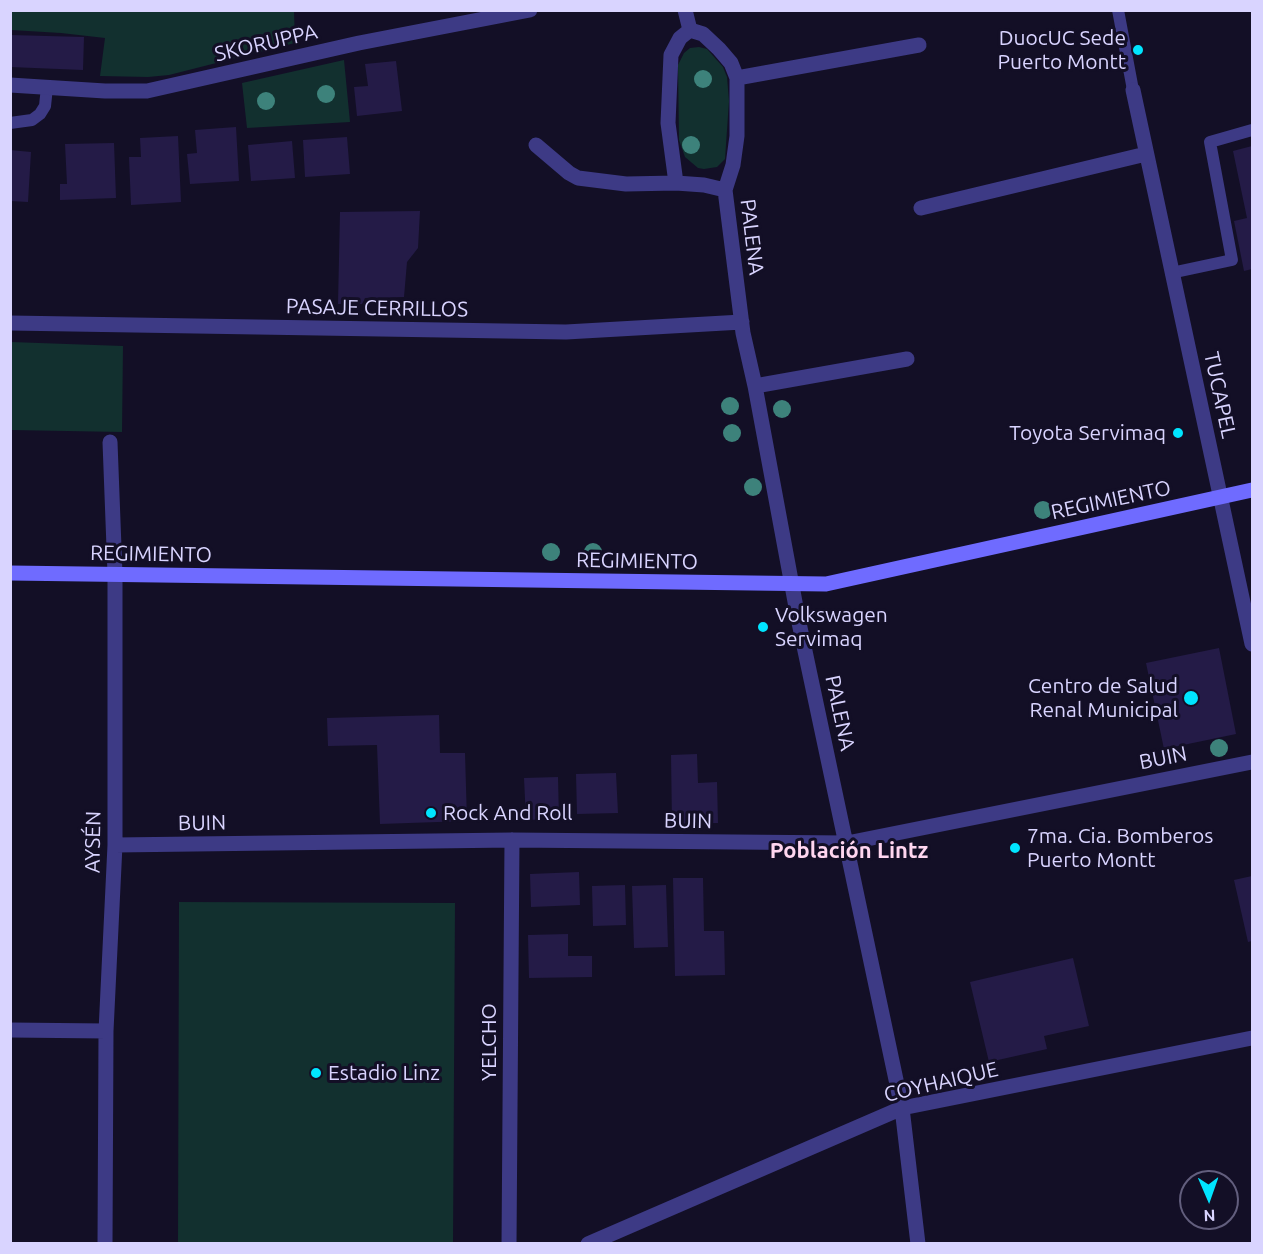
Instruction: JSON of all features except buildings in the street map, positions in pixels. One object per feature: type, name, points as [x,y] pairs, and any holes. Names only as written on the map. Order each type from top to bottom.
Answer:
[{"type":"main road","name":"REGIMIENTO","points":[[10,573],[835,583],[1252,490]]},
{"type":"street","name":"SKORUPPA","points":[[10,85],[147,91],[359,43],[530,10]]},
{"type":"street","points":[[685,10],[690,30]]},
{"type":"street","points":[[690,30],[703,33],[719,49],[731,63],[737,78],[919,45]]},
{"type":"street","points":[[676,183],[668,123],[670,55],[680,38],[690,30]]},
{"type":"street","name":"PALENA","points":[[737,78],[737,136],[733,165],[725,190],[742,322],[798,618],[902,1108],[918,1244]]},
{"type":"street","name":"TUCAPEL","points":[[1133,90],[1252,644]]},
{"type":"street","name":"PALENA","points":[[536,145],[568,173],[578,178],[626,184],[704,185],[725,190]]},
{"type":"street","points":[[921,207],[1146,154]]},
{"type":"street","name":"PASAJE CERRILLOS","points":[[10,323],[566,332],[742,322]]},
{"type":"street","points":[[755,386],[907,359]]},
{"type":"street","name":"AYSÉN","points":[[105,1244],[106,1031],[115,845],[115,574],[110,442]]},
{"type":"street","name":"BUIN","points":[[115,845],[512,840],[847,843],[1252,762]]},
{"type":"street","name":"YELCHO","points":[[509,1244],[512,840]]},
{"type":"street","points":[[10,1030],[106,1031]]},
{"type":"street","name":"COYHAIQUE","points":[[588,1244],[902,1108],[1252,1038]]},
{"type":"lane","points":[[1118,10],[1133,90]]},
{"type":"lane","points":[[10,123],[32,120],[40,114],[45,106],[47,87]]},
{"type":"lane","points":[[1172,273],[1232,260],[1210,142],[1252,130]]},
{"type":"green space","points":[[11,11],[294,11],[295,43],[169,75],[148,77],[100,76],[105,38],[11,30]]},
{"type":"green space","points":[[690,48],[707,49],[723,67],[727,77],[729,101],[725,159],[717,167],[704,169],[698,168],[685,157],[679,140],[678,65],[684,53]]},
{"type":"green space","points":[[344,60],[350,122],[247,128],[242,83]]},
{"type":"green space","points":[[11,342],[123,346],[122,432],[11,430]]},
{"type":"green space","name":"Estadio Linz","points":[[179,902],[455,903],[453,1243],[178,1243]]},
{"type":"place","name":"DuocUC Sede Puerto Montt","points":[[1138,50]]},
{"type":"place","name":"Toyota Servimaq","points":[[1178,433]]},
{"type":"place","name":"Volkswagen Servimaq","points":[[763,627]]},
{"type":"place","name":"Centro de Salud Renal Municipal","points":[[1191,698]]},
{"type":"place","name":"Rock And Roll","points":[[431,813]]},
{"type":"place","name":"7ma. Cia. Bomberos Puerto Montt","points":[[1015,848]]},
{"type":"place","name":"Estadio Linz","points":[[316,1073]]},
{"type":"district","name":"Población Lintz","points":[[849,851]]}]
